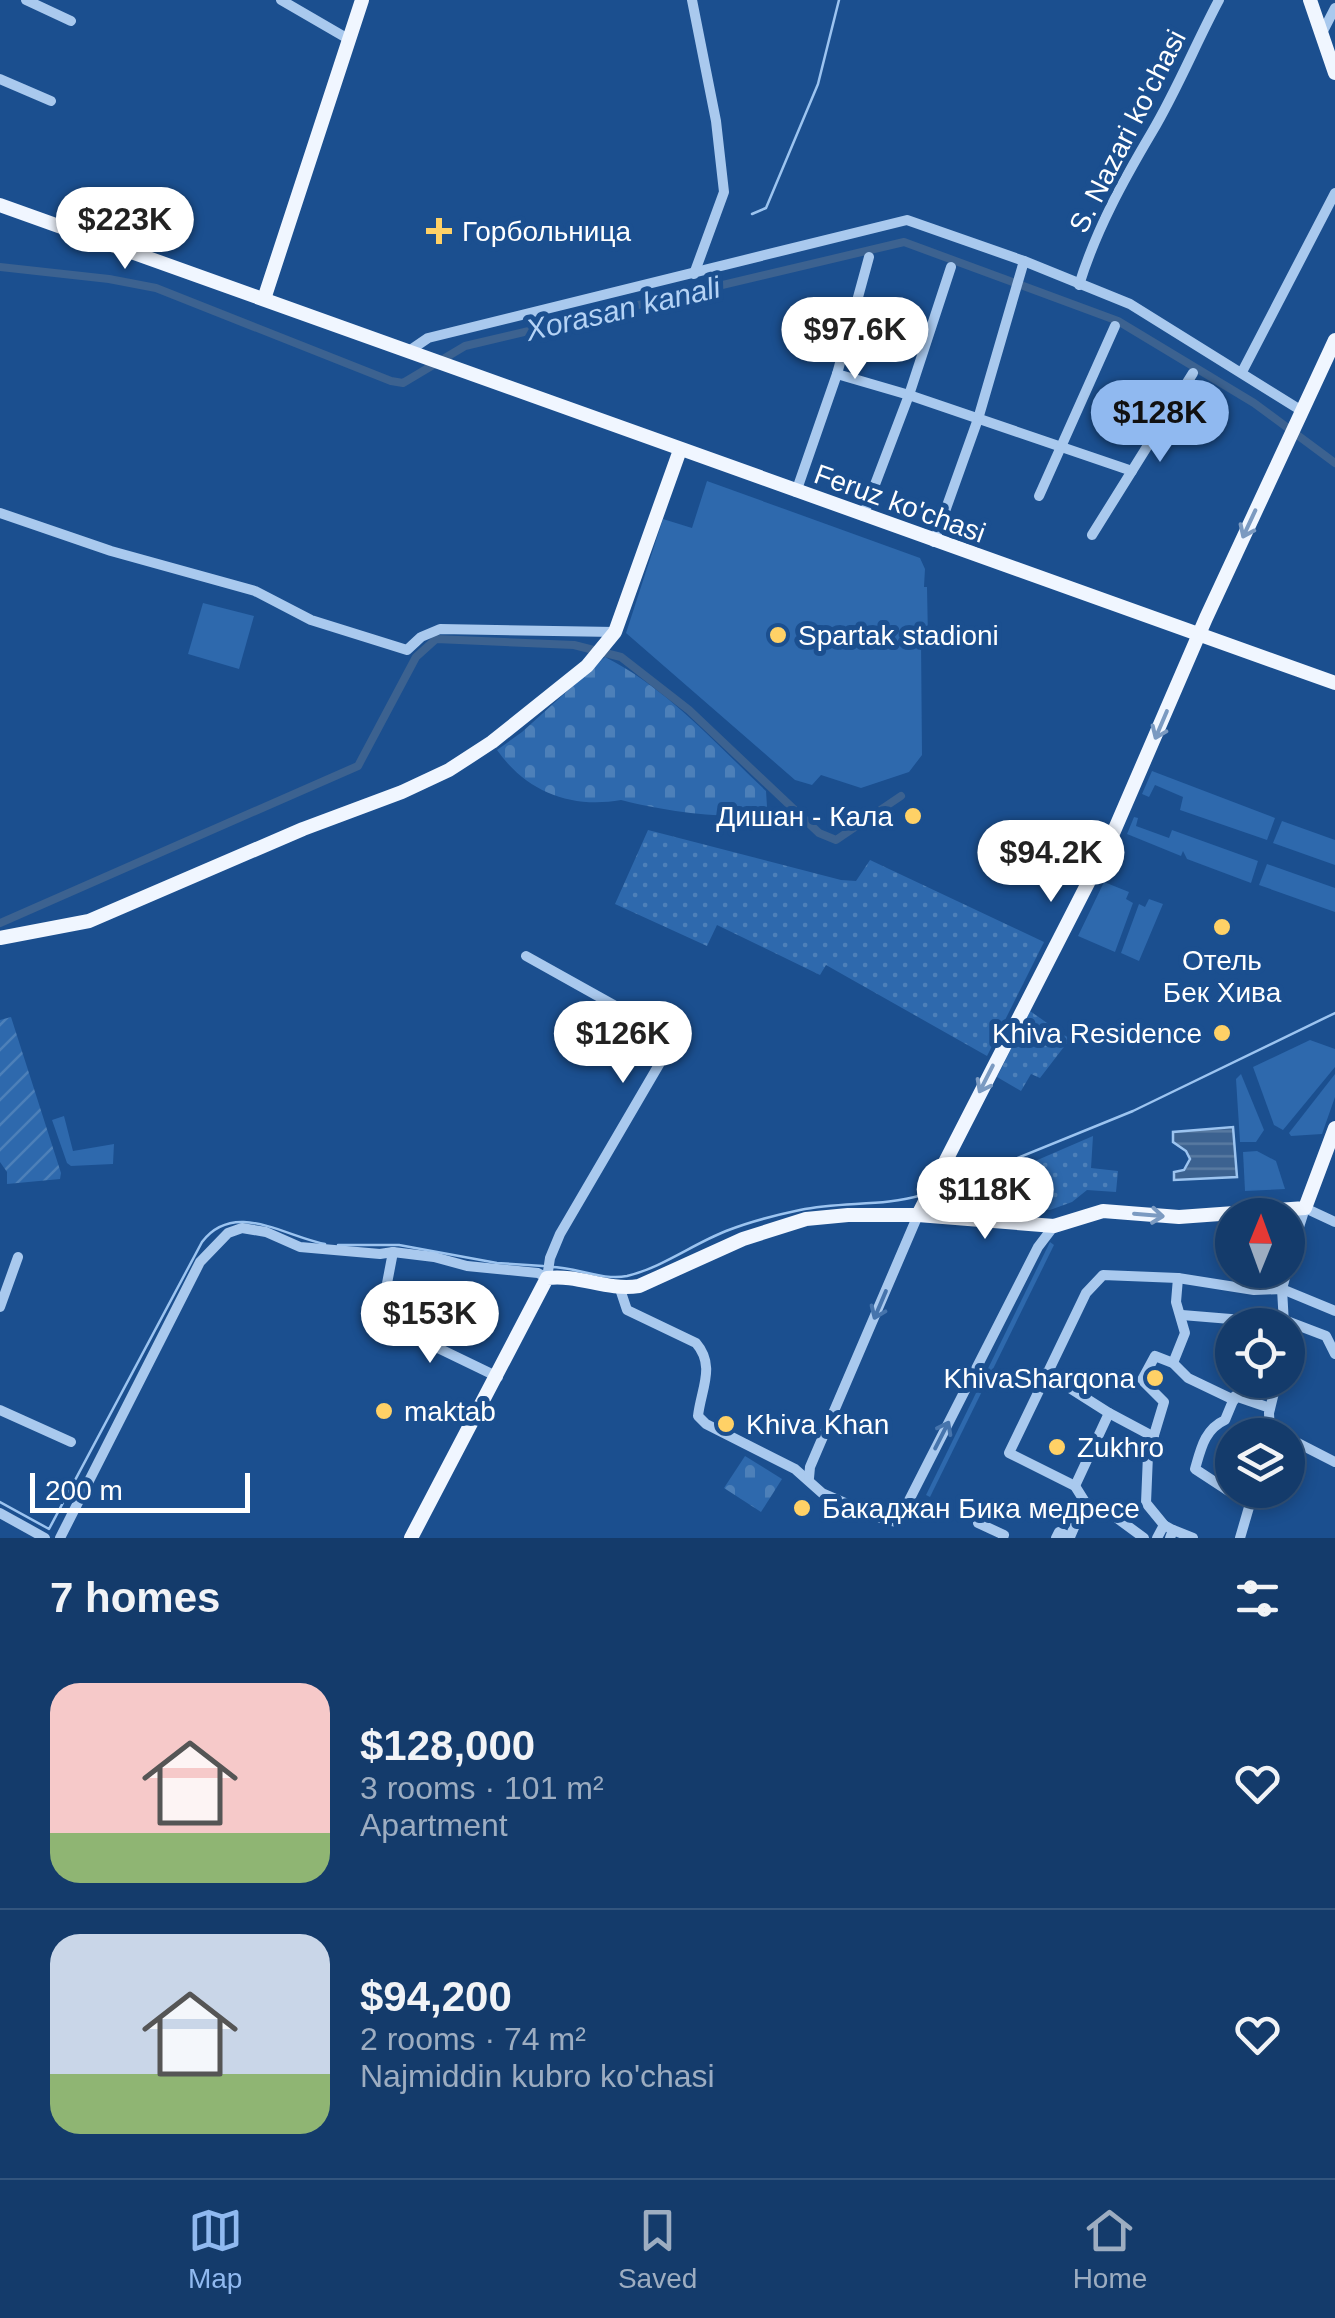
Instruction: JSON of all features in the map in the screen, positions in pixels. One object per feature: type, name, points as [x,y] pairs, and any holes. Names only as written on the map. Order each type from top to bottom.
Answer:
[{"type":"main road","points":[[264,299],[362,0]]},
{"type":"main road","points":[[1310,0],[1335,72]]},
{"type":"main road","name":"Feruz ko'chasi","points":[[0,204],[1335,683]]},
{"type":"main road","points":[[925,1201],[1110,838],[1199,635],[1333,350]]},
{"type":"main road","points":[[0,938],[89,921],[303,829],[402,792],[449,770],[492,742],[588,665],[611,638],[680,450]]},
{"type":"main road","points":[[1305,1208],[1335,1128]]},
{"type":"main road","points":[[411,1538],[498,1377],[548,1270],[620,1288],[639,1286],[743,1239],[806,1219],[925,1201],[1054,1226],[1102,1211],[1179,1217],[1215,1214]]},
{"type":"street","points":[[26,0],[70,21]]},
{"type":"street","points":[[281,0],[350,40]]},
{"type":"street","points":[[692,0],[716,120],[724,192],[694,274]]},
{"type":"street","name":"S. Nazari ko'chasi","points":[[1080,285],[1096,236],[1128,168],[1154,129],[1219,0]]},
{"type":"street","points":[[1321,36],[1335,8]]},
{"type":"street","points":[[0,79],[51,101]]},
{"type":"street","points":[[1242,372],[1335,193]]},
{"type":"street","points":[[416,354],[428,338],[908,220],[1130,304],[1302,411]]},
{"type":"street","points":[[796,492],[837,374],[869,257]]},
{"type":"street","points":[[934,542],[978,419],[1023,266]]},
{"type":"street","points":[[864,516],[951,267]]},
{"type":"street","points":[[1040,496],[1115,326]]},
{"type":"street","points":[[1092,535],[1193,373]]},
{"type":"street","points":[[837,374],[1132,472]]},
{"type":"street","points":[[0,513],[111,551],[255,591],[311,620],[407,650],[421,636],[440,629],[611,638]]},
{"type":"street","points":[[60,1538],[200,1262],[228,1232],[242,1228],[266,1232],[300,1247],[394,1252],[466,1266],[538,1273],[548,1270],[560,1234],[664,1056],[666,1040],[655,1028],[526,956]]},
{"type":"street","points":[[809,1478],[810,1466],[925,1201]]},
{"type":"street","points":[[1305,1208],[1335,1222]]},
{"type":"street","points":[[620,1288],[627,1310],[696,1343],[702,1350],[708,1367],[698,1416],[706,1424],[779,1459],[809,1478],[822,1493],[884,1520],[898,1522],[1038,1247],[1054,1226]]},
{"type":"street","points":[[394,1252],[380,1320],[498,1377]]},
{"type":"street","points":[[0,1307],[18,1257]]},
{"type":"street","points":[[1144,1538],[1130,1534],[1110,1512],[1086,1502],[1075,1486],[1009,1453],[1086,1293],[1102,1275],[1178,1278],[1254,1290],[1282,1290],[1335,1311]]},
{"type":"street","points":[[1173,1363],[1186,1332],[1176,1302],[1178,1278]]},
{"type":"street","points":[[1282,1290],[1283,1308]]},
{"type":"street","points":[[1182,1314],[1215,1317]]},
{"type":"street","points":[[1305,1329],[1326,1336],[1335,1354]]},
{"type":"street","points":[[1193,1538],[1169,1531],[1146,1503],[1148,1455],[1164,1402],[1142,1380],[1155,1356],[1173,1363],[1188,1378],[1234,1400]]},
{"type":"street","points":[[1046,1373],[1109,1414],[1154,1436]]},
{"type":"street","points":[[1227,1418],[1236,1396],[1270,1408]]},
{"type":"street","points":[[1271,1418],[1272,1398]]},
{"type":"street","points":[[0,1410],[71,1442]]},
{"type":"street","points":[[1075,1486],[1109,1414]]},
{"type":"street","points":[[1215,1426],[1203,1440],[1196,1469],[1215,1482]]},
{"type":"street","points":[[1305,1447],[1335,1462]]},
{"type":"street","points":[[1056,1538],[1059,1532],[1070,1538],[1086,1502]]},
{"type":"street","points":[[1240,1538],[1249,1508]]},
{"type":"street","points":[[0,1514],[45,1538]]},
{"type":"street","points":[[978,1523],[1004,1535],[1003,1538]]},
{"type":"street","points":[[1156,1538],[1169,1531]]},
{"type":"green space","name":"Spartak stadioni","points":[[707,481],[920,558],[927,587],[928,638],[921,639],[922,755],[909,772],[861,788],[821,775],[812,785],[795,780],[626,633],[663,519],[692,528]]},
{"type":"green space","points":[[203,603],[254,616],[239,669],[188,654]]},
{"type":"green space","points":[[605,657],[649,684],[690,718],[766,791],[767,807],[739,815],[719,815],[621,800],[584,802],[551,794],[521,776],[497,750]]},
{"type":"green space","points":[[1152,771],[1275,818],[1267,840],[1180,810],[1183,797],[1155,785],[1149,797],[1142,794]]},
{"type":"green space","points":[[1134,817],[1138,818],[1136,826],[1169,838],[1172,830],[1258,861],[1251,883],[1187,859],[1183,851],[1181,856],[1127,834]]},
{"type":"green space","points":[[1282,821],[1335,840],[1335,865],[1273,843]]},
{"type":"green space","points":[[648,830],[841,880],[856,881],[870,860],[1044,942],[987,1056],[826,965],[820,975],[717,925],[707,946],[615,904]]},
{"type":"green space","points":[[1267,864],[1335,888],[1335,912],[1259,885]]},
{"type":"green space","points":[[1104,882],[1129,892],[1126,899],[1133,903],[1115,952],[1078,936]]},
{"type":"green space","points":[[1149,899],[1163,904],[1139,961],[1121,953],[1139,904],[1145,907]]},
{"type":"green space","points":[[1030,1011],[1070,1039],[1040,1078],[1031,1074],[1021,1091],[997,1077]]},
{"type":"green space","points":[[11,1017],[60,1179],[7,1184],[7,1172],[0,1162],[0,1020]]},
{"type":"green space","points":[[1310,1040],[1335,1049],[1335,1067],[1283,1130],[1274,1125],[1253,1067]]},
{"type":"green space","points":[[1241,1074],[1264,1130],[1256,1142],[1240,1142],[1236,1079]]},
{"type":"green space","points":[[1335,1074],[1335,1097],[1322,1134],[1291,1136],[1289,1133]]},
{"type":"green space","points":[[64,1116],[73,1151],[114,1144],[113,1164],[67,1163],[52,1120]]},
{"type":"green space","points":[[1093,1136],[1091,1168],[1118,1171],[1116,1192],[1087,1190],[1072,1202],[1050,1210],[942,1206],[943,1201]]},
{"type":"green space","points":[[1257,1151],[1276,1161],[1285,1189],[1245,1191],[1243,1152]]},
{"type":"green space","points":[[1050,1242],[1054,1245],[930,1497],[926,1495]]},
{"type":"green space","points":[[745,1456],[782,1479],[761,1512],[724,1488]]},
{"type":"shaded area","points":[[1233,1127],[1237,1177],[1174,1180],[1174,1172],[1184,1170],[1190,1159],[1173,1142],[1173,1132]]},
{"type":"waterway","points":[[752,214],[766,208],[818,84],[839,0]]},
{"type":"waterway","name":"Xorasan kanali","points":[[0,267],[156,288],[403,383],[465,346],[904,242],[1118,321],[1254,403],[1335,463]]},
{"type":"waterway","points":[[0,923],[358,766],[416,657],[436,639],[574,645],[621,657],[689,710],[819,833],[836,840],[901,796]]},
{"type":"waterway","points":[[939,1190],[1133,1111],[1335,1013]]},
{"type":"waterway","points":[[551,1267],[608,1277],[627,1276],[726,1231],[763,1219],[815,1207],[922,1195]]},
{"type":"waterway","points":[[0,1502],[49,1529],[202,1242],[215,1230],[229,1223],[260,1224],[325,1244]]},
{"type":"waterway","points":[[338,1245],[399,1245],[497,1263],[543,1266]]},
{"type":"place","name":"Горбольница","points":[[439,231]]},
{"type":"place","name":"Spartak stadioni","points":[[778,635]]},
{"type":"place","name":"Дишан - Кала","points":[[913,816]]},
{"type":"place","name":"Отель Бек Хива","points":[[1222,927]]},
{"type":"place","name":"Khiva Residence","points":[[1222,1033]]},
{"type":"place","name":"KhivaSharqona","points":[[1155,1378]]},
{"type":"place","name":"maktab","points":[[384,1411]]},
{"type":"place","name":"Khiva Khan","points":[[726,1424]]},
{"type":"place","name":"Zukhro","points":[[1057,1447]]},
{"type":"place","name":"Бакаджан Бика медресе","points":[[802,1508]]}]
